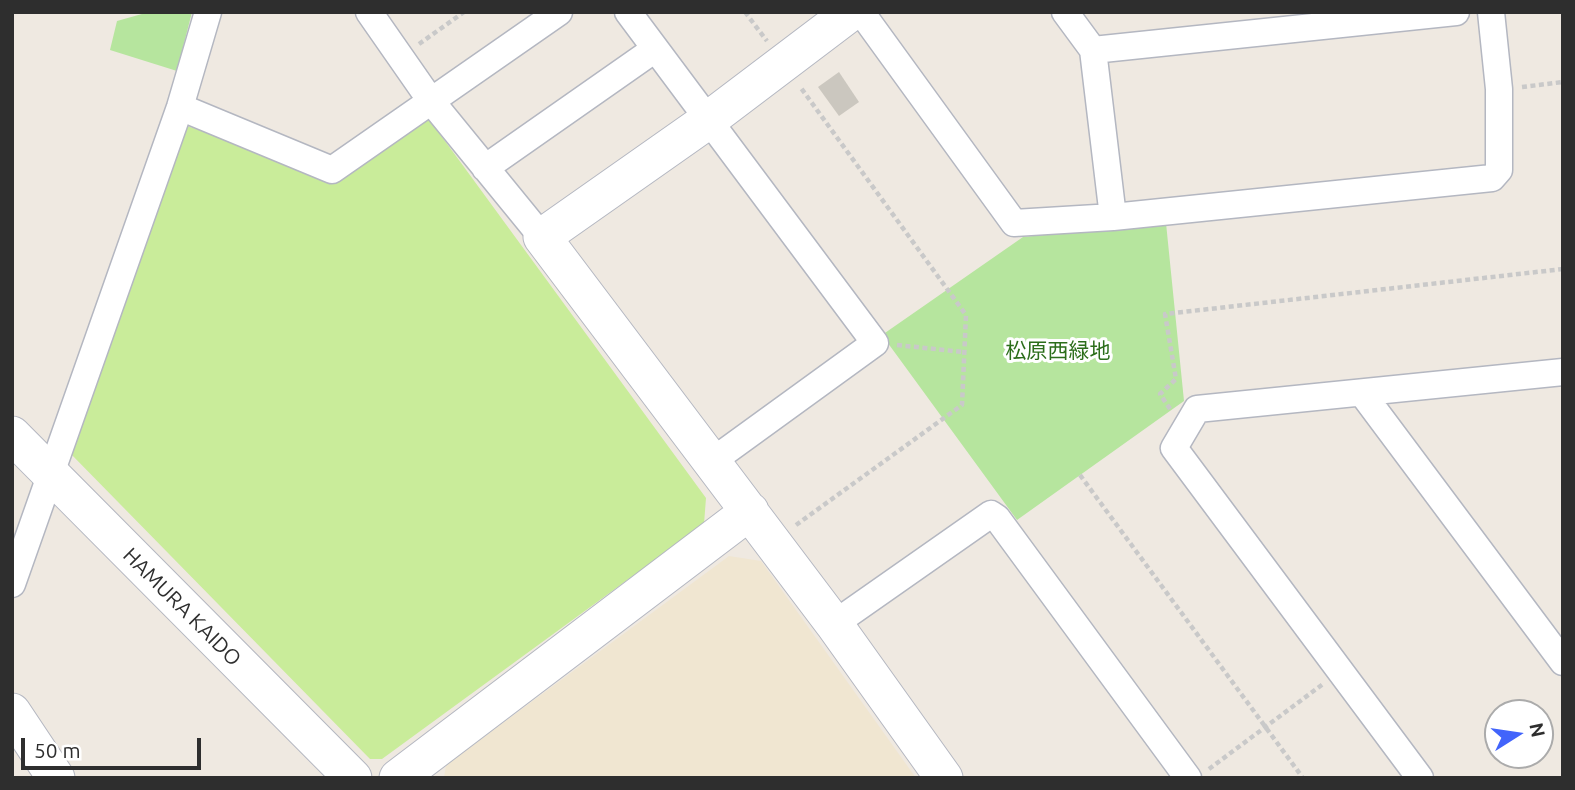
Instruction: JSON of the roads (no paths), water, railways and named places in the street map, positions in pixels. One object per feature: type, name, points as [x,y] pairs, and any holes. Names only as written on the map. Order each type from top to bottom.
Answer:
[{"type":"street","points":[[12,584],[53,475],[180,107],[208,12]]},
{"type":"street","points":[[369,12],[431,102],[542,237],[750,511],[944,778]]},
{"type":"street","points":[[180,107],[332,170],[559,12]]},
{"type":"street","points":[[628,12],[875,343],[711,462]]},
{"type":"street","points":[[542,237],[707,121],[851,12]]},
{"type":"street","points":[[861,12],[1014,223],[1113,217],[1492,178],[1499,170],[1499,89],[1491,12]]},
{"type":"street","points":[[1065,12],[1093,50],[1113,217]]},
{"type":"street","points":[[1093,50],[1456,12]]},
{"type":"street","points":[[485,168],[655,49]]},
{"type":"street","points":[[1420,778],[1174,448],[1197,409],[1563,372]]},
{"type":"street","points":[[1363,393],[1563,662]]},
{"type":"street","name":"HAMURA KAIDO","points":[[12,435],[352,778]]},
{"type":"street","points":[[398,778],[750,511]]},
{"type":"street","points":[[834,624],[991,514],[997,518],[1197,774]]},
{"type":"street","points":[[12,712],[56,778]]},
{"type":"park label","name":"松原西緑地","points":[[1058,351]]}]
